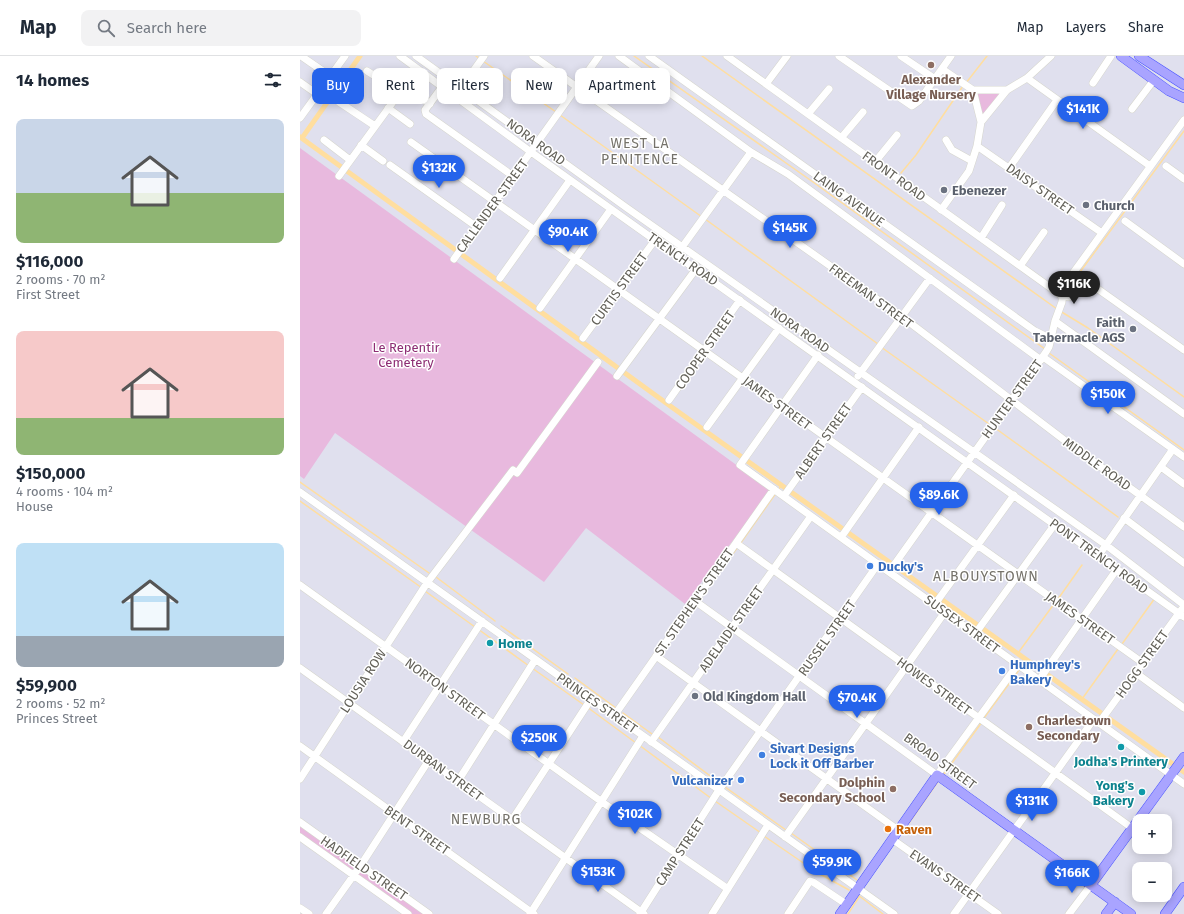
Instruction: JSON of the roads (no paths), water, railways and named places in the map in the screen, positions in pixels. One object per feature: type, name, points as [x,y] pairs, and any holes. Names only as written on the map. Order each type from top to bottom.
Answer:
[{"type":"main road","points":[[1121,56],[1169,91],[1184,98]]},
{"type":"main road","points":[[1139,56],[1184,85]]},
{"type":"main road","points":[[1142,814],[1182,759]]},
{"type":"main road","points":[[840,914],[937,775]]},
{"type":"main road","name":"BROAD STREET","points":[[937,775],[1131,914]]},
{"type":"main road","points":[[1091,885],[1132,828]]},
{"type":"main road","points":[[1165,914],[1184,887]]},
{"type":"main road","points":[[1106,914],[1115,902]]},
{"type":"street","points":[[301,56],[318,68]]},
{"type":"street","name":"TRENCH ROAD","points":[[400,56],[416,68]]},
{"type":"street","name":"NORA ROAD","points":[[416,56],[437,71]]},
{"type":"street","points":[[475,68],[484,56]]},
{"type":"street","name":"FREEMAN STREET","points":[[533,56],[575,86]]},
{"type":"street","name":"CALLENDER STREET","points":[[590,68],[599,56]]},
{"type":"street","points":[[619,56],[751,152],[788,174],[930,278],[1045,354],[1184,457]]},
{"type":"street","name":"LAING AVENUE","points":[[649,56],[910,244],[1035,331],[1052,339]]},
{"type":"street","name":"FRONT ROAD","points":[[727,56],[1062,296]]},
{"type":"street","points":[[766,84],[787,56]]},
{"type":"street","points":[[839,56],[909,105],[919,102],[951,56]]},
{"type":"street","points":[[901,56],[935,79]]},
{"type":"street","points":[[981,122],[1007,90],[1027,78],[1051,56]]},
{"type":"street","points":[[1093,83],[1110,56]]},
{"type":"street","points":[[335,68],[342,57]]},
{"type":"street","points":[[942,69],[973,90],[1007,90]]},
{"type":"street","points":[[367,71],[372,74]]},
{"type":"street","points":[[1027,78],[1150,166]]},
{"type":"street","points":[[1132,109],[1154,80]]},
{"type":"street","points":[[300,82],[312,90]]},
{"type":"street","points":[[808,114],[829,89]]},
{"type":"street","name":"CALLENDER STREET","points":[[457,255],[575,90]]},
{"type":"street","points":[[941,210],[969,171],[977,146],[981,122],[973,90]]},
{"type":"street","points":[[437,94],[425,111],[428,116],[513,176]]},
{"type":"street","points":[[1009,168],[1057,100]]},
{"type":"street","points":[[300,118],[312,101]]},
{"type":"street","points":[[342,104],[375,126]]},
{"type":"street","points":[[339,176],[391,104]]},
{"type":"street","name":"TRENCH ROAD","points":[[465,104],[570,180],[967,461]]},
{"type":"street","name":"NORA ROAD","points":[[483,104],[860,373],[1106,545],[1184,605]]},
{"type":"street","name":"FREEMAN STREET","points":[[601,104],[901,316],[1011,400]]},
{"type":"street","points":[[388,108],[410,124]]},
{"type":"street","points":[[842,138],[863,112]]},
{"type":"street","name":"HUNTER STREET","points":[[890,570],[973,452],[1045,354],[1052,339],[1056,318],[1061,305],[1063,287],[1184,120]]},
{"type":"street","points":[[875,162],[897,135]]},
{"type":"street","points":[[324,140],[350,160]]},
{"type":"street","points":[[946,140],[952,150],[972,162]]},
{"type":"street","name":"JAMES STREET","points":[[411,142],[930,513],[1143,663]]},
{"type":"street","points":[[361,145],[383,161]]},
{"type":"street","name":"DAISY STREET","points":[[977,146],[1102,233]]},
{"type":"street","points":[[677,255],[751,152]]},
{"type":"street","points":[[390,165],[477,227]]},
{"type":"street","points":[[1166,166],[1184,179]]},
{"type":"street","points":[[500,278],[570,180]]},
{"type":"street","points":[[981,238],[1002,205]]},
{"type":"street","points":[[540,308],[611,209]]},
{"type":"street","points":[[1125,221],[1184,264]]},
{"type":"street","points":[[1020,266],[1044,232]]},
{"type":"street","name":"CURTIS STREET","points":[[583,338],[655,240]]},
{"type":"street","points":[[617,376],[696,269]]},
{"type":"street","points":[[854,381],[930,278]]},
{"type":"street","points":[[1062,296],[1069,296],[1081,283],[1088,282],[1184,350]]},
{"type":"street","name":"COOPER STREET","points":[[670,400],[740,300]]},
{"type":"street","points":[[1056,318],[1184,414]]},
{"type":"street","points":[[707,427],[779,328]]},
{"type":"street","points":[[781,406],[818,355]]},
{"type":"street","name":"LOUSIA ROW","points":[[300,779],[425,587],[513,470],[517,473],[598,362]]},
{"type":"street","name":"ALBERT STREET","points":[[784,496],[862,387]]},
{"type":"street","name":"MIDDLE ROAD","points":[[1011,400],[1132,490],[1141,494],[1184,526]]},
{"type":"street","name":"SUSSEX STREET","points":[[781,406],[740,464],[811,516],[842,536],[878,564],[890,570],[936,603],[945,612],[977,632],[1018,664],[1041,678],[1172,773],[1184,784]]},
{"type":"street","points":[[842,536],[884,479],[919,427]]},
{"type":"street","points":[[1098,555],[1173,449]]},
{"type":"street","name":"PONT TRENCH ROAD","points":[[967,461],[1181,615]]},
{"type":"street","points":[[1161,466],[1184,484]]},
{"type":"street","name":"ST. STEPHEN'S STREET","points":[[614,716],[774,489]]},
{"type":"street","name":"PRINCES STREET","points":[[300,492],[425,587],[481,623],[894,914]]},
{"type":"street","points":[[936,603],[1014,495]]},
{"type":"street","name":"ADELAIDE STREET","points":[[651,742],[811,516]]},
{"type":"street","points":[[1124,518],[1184,563]]},
{"type":"street","points":[[977,632],[1055,524]]},
{"type":"street","name":"HOWES STREET","points":[[736,544],[1132,828]]},
{"type":"street","name":"RUSSEL STREET","points":[[719,790],[878,564]]},
{"type":"street","points":[[1041,678],[1117,569]]},
{"type":"street","name":"NORTON STREET","points":[[300,585],[602,802],[728,889]]},
{"type":"street","name":"BROAD STREET","points":[[696,601],[937,775]]},
{"type":"street","name":"HOGG STREET","points":[[954,914],[1056,773],[1099,720],[1109,710],[1143,663],[1181,615],[1184,605]]},
{"type":"street","points":[[785,837],[945,612]]},
{"type":"street","points":[[403,742],[481,623]]},
{"type":"street","points":[[656,656],[898,830]]},
{"type":"street","points":[[458,781],[534,661]]},
{"type":"street","points":[[937,775],[1018,664]]},
{"type":"street","name":"DURBAN STREET","points":[[300,668],[642,913]]},
{"type":"street","points":[[1136,673],[1184,708]]},
{"type":"street","points":[[512,820],[590,701]]},
{"type":"street","points":[[532,913],[643,736]]},
{"type":"street","name":"BENT STREET","points":[[300,746],[532,913]]},
{"type":"street","points":[[326,914],[354,876],[429,760]]},
{"type":"street","name":"CAMP STREET","points":[[642,913],[719,790]]},
{"type":"street","name":"HADFIELD STREET","points":[[300,822],[429,914]]},
{"type":"street","points":[[712,914],[768,825]]},
{"type":"street","name":"HADFIELD STREET","points":[[300,837],[408,914]]},
{"type":"street","name":"EVANS STREET","points":[[892,839],[998,914]]},
{"type":"street","points":[[788,914],[808,883],[811,881],[846,904]]},
{"type":"street","points":[[1069,914],[1091,885]]},
{"type":"street","points":[[300,908],[308,914]]},
{"type":"waterway","points":[[302,138],[360,56]]},
{"type":"waterway","points":[[476,56],[480,59]]},
{"type":"waterway","points":[[634,56],[813,182],[1045,349]]},
{"type":"waterway","points":[[702,56],[1057,309]]},
{"type":"waterway","points":[[966,83],[987,56]]},
{"type":"waterway","points":[[483,61],[556,112]]},
{"type":"waterway","points":[[901,173],[916,155],[963,86]]},
{"type":"waterway","points":[[560,115],[702,217]]},
{"type":"waterway","points":[[1066,291],[1184,131]]},
{"type":"waterway","points":[[300,137],[673,408],[1184,772]]},
{"type":"waterway","points":[[705,219],[878,344]]},
{"type":"waterway","points":[[1060,311],[1088,328],[1184,397]]},
{"type":"waterway","points":[[881,347],[989,424]]},
{"type":"waterway","points":[[1049,353],[1184,450]]},
{"type":"waterway","points":[[995,428],[1118,517]]},
{"type":"waterway","points":[[300,482],[429,573]]},
{"type":"waterway","points":[[778,490],[782,485]]},
{"type":"waterway","points":[[740,544],[776,493]]},
{"type":"waterway","points":[[300,501],[422,588]]},
{"type":"waterway","points":[[731,556],[738,547]]},
{"type":"waterway","points":[[1058,599],[1082,565]]},
{"type":"waterway","points":[[436,577],[495,621]]},
{"type":"waterway","points":[[425,591],[475,627]]},
{"type":"waterway","points":[[1122,644],[1155,598]]},
{"type":"waterway","points":[[1018,653],[1054,604]]},
{"type":"waterway","points":[[501,626],[568,674]]},
{"type":"waterway","points":[[478,629],[529,666]]},
{"type":"waterway","points":[[1082,699],[1118,649]]},
{"type":"waterway","points":[[532,668],[584,705]]},
{"type":"waterway","points":[[984,718],[1019,670]]},
{"type":"waterway","points":[[575,678],[616,708]]},
{"type":"waterway","points":[[587,707],[636,743]]},
{"type":"waterway","points":[[623,713],[652,734]]},
{"type":"waterway","points":[[944,774],[982,722]]},
{"type":"waterway","points":[[658,737],[721,784]]},
{"type":"waterway","points":[[639,745],[712,799]]},
{"type":"waterway","points":[[909,823],[939,780]]},
{"type":"waterway","points":[[725,787],[786,830]]},
{"type":"waterway","points":[[715,801],[761,833]]},
{"type":"waterway","points":[[791,833],[857,880]]},
{"type":"waterway","points":[[764,836],[818,873],[849,890]]},
{"type":"waterway","points":[[858,895],[883,914]]},
{"type":"waterway","points":[[848,914],[859,897]]},
{"type":"place","name":"Alexander Village Nursery","points":[[931,65]]},
{"type":"place","name":"Ebenezer","points":[[944,190]]},
{"type":"place","name":"Church","points":[[1086,205]]},
{"type":"place","name":"Faith Tabernacle AGS","points":[[1133,329]]},
{"type":"place","name":"Ducky's","points":[[870,566]]},
{"type":"place","name":"Home","points":[[490,643]]},
{"type":"place","name":"Humphrey's Bakery","points":[[1002,671]]},
{"type":"place","name":"Old Kingdom Hall","points":[[695,696]]},
{"type":"place","name":"Charlestown Secondary","points":[[1029,727]]},
{"type":"place","name":"Jodha's Printery","points":[[1121,747]]},
{"type":"place","name":"Sivart Designs Lock it Off Barber","points":[[762,755]]},
{"type":"place","name":"Vulcanizer","points":[[741,780]]},
{"type":"place","name":"Dolphin Secondary School","points":[[893,789]]},
{"type":"place","name":"Yong's Bakery","points":[[1142,792]]},
{"type":"place","name":"Raven","points":[[888,829]]},
{"type":"district","name":"WEST LA PENITENCE","points":[[640,152]]},
{"type":"district","name":"ALBOUYSTOWN","points":[[986,576]]},
{"type":"district","name":"NEWBURG","points":[[486,819]]},
{"type":"park label","name":"Le Repentir Cemetery","points":[[406,354]]}]
